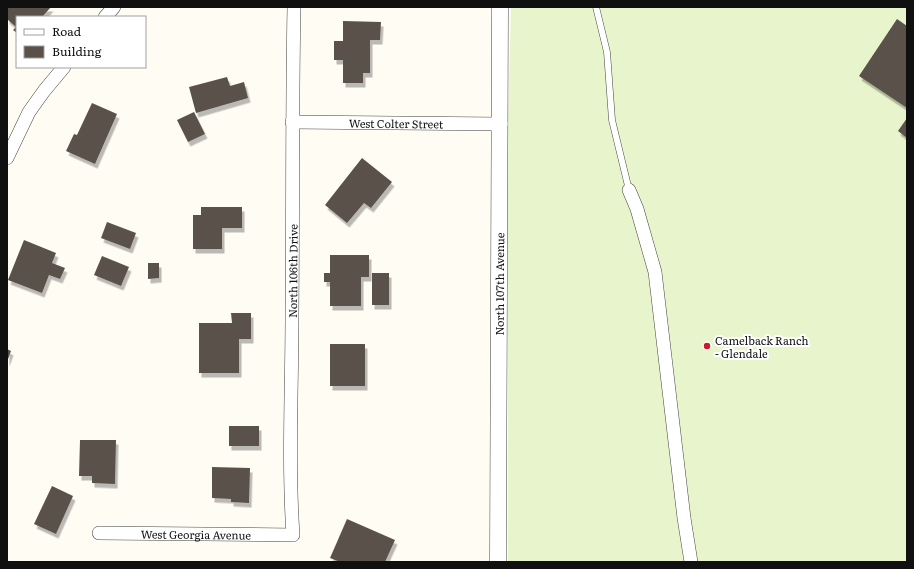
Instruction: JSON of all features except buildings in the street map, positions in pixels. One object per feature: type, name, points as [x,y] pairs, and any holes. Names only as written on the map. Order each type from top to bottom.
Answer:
[{"type":"street","points":[[106,16],[114,7]]},
{"type":"street","name":"North 106th Drive","points":[[293,535],[290,491],[294,7]]},
{"type":"street","name":"North 107th Avenue","points":[[498,562],[500,7]]},
{"type":"street","points":[[7,158],[29,112],[63,68]]},
{"type":"street","name":"West Colter Street","points":[[292,122],[500,124]]},
{"type":"street","points":[[629,190],[637,209],[655,272],[684,518],[691,562]]},
{"type":"street","name":"West Georgia Avenue","points":[[99,533],[293,535]]},
{"type":"lane","points":[[596,7],[606,52],[612,120],[629,190]]},
{"type":"green space","name":"Camelback Ranch - Glendale","points":[[511,7],[907,7],[907,562],[508,562],[508,130]]},
{"type":"place","name":"Camelback Ranch - Glendale","points":[[707,346]]}]
